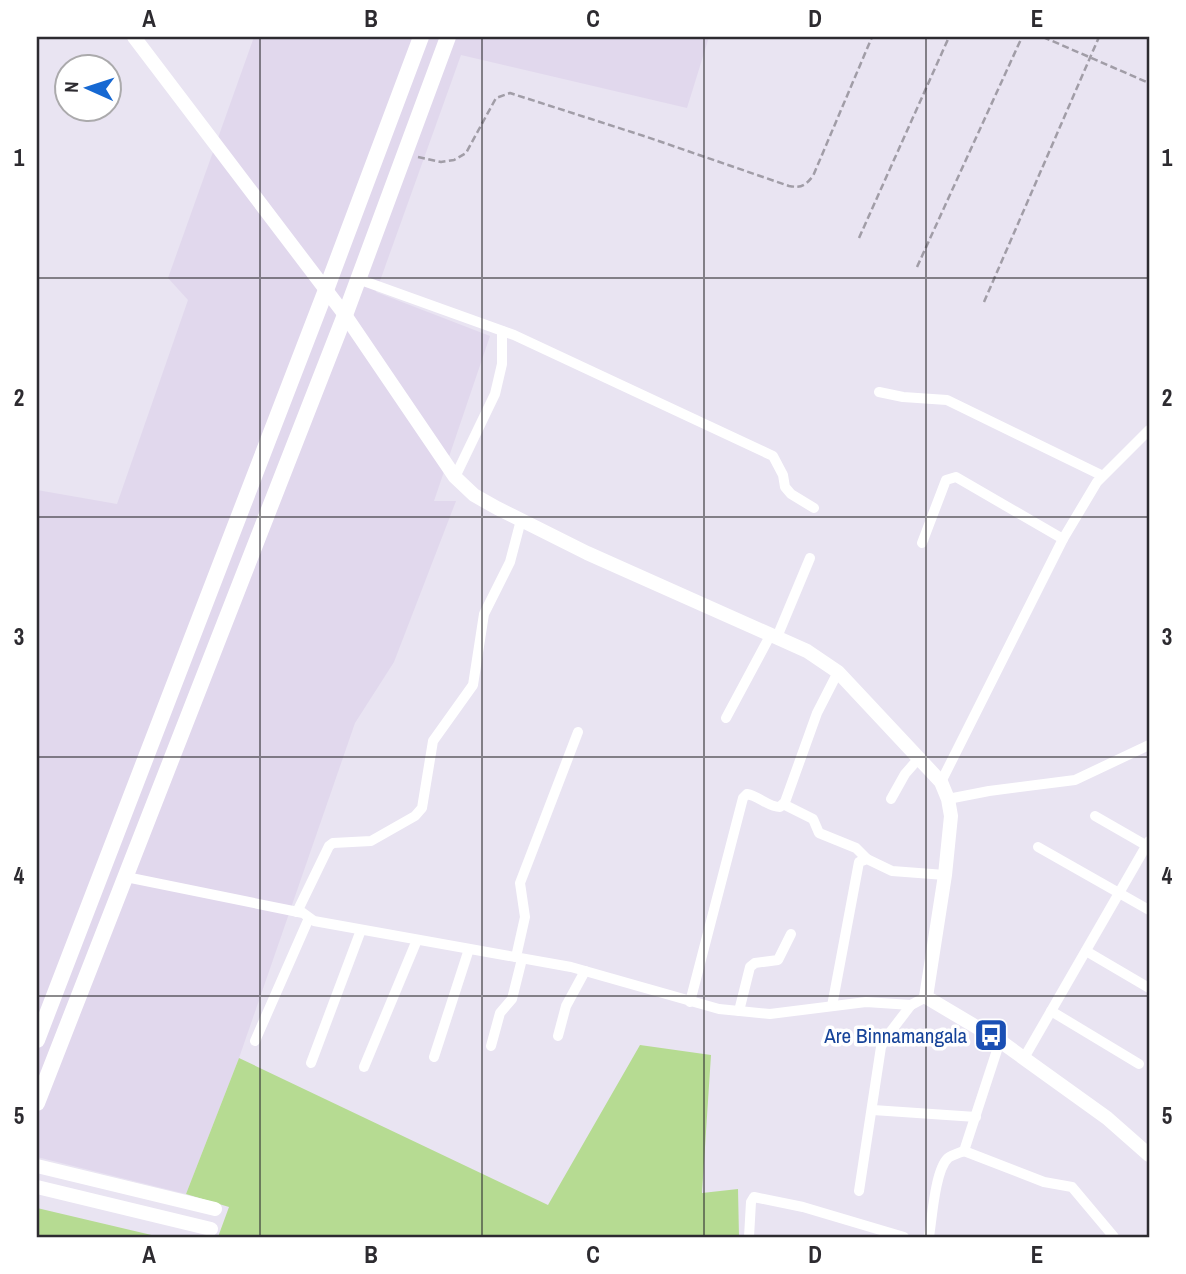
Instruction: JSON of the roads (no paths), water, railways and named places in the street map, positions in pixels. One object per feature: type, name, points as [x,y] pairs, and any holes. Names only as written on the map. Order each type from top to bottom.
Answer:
[{"type":"main road","points":[[37,1040],[421,37]]},
{"type":"main road","points":[[37,1103],[345,315],[448,37]]},
{"type":"street","points":[[134,37],[345,315],[456,477],[474,495],[587,553],[807,651],[838,671],[941,782],[951,816],[945,875],[926,997]]},
{"type":"street","points":[[358,279],[502,331],[773,456],[783,475],[785,487],[791,494],[814,508]]},
{"type":"street","points":[[456,477],[495,394],[502,364],[502,331]]},
{"type":"street","points":[[879,392],[903,397],[947,400],[1101,475]]},
{"type":"street","points":[[941,782],[1063,539],[1101,475],[1149,430]]},
{"type":"street","points":[[922,543],[946,480],[951,477],[1063,539]]},
{"type":"street","points":[[298,912],[333,843],[371,841],[415,816],[422,808],[433,741],[473,685],[484,614],[510,562],[521,520]]},
{"type":"street","points":[[726,718],[774,635],[810,558]]},
{"type":"street","points":[[690,1002],[743,798],[747,794],[774,807],[783,804],[817,713],[838,671]]},
{"type":"street","points":[[491,1046],[500,1013],[512,999],[525,917],[520,883],[578,732]]},
{"type":"street","points":[[948,799],[1075,780],[1149,745]]},
{"type":"street","points":[[891,799],[905,774],[919,758]]},
{"type":"street","points":[[783,804],[813,818],[819,833],[856,848],[867,859],[892,871],[945,875]]},
{"type":"street","points":[[1024,1058],[1148,845],[1095,816]]},
{"type":"street","points":[[1038,847],[1149,910]]},
{"type":"street","points":[[832,1006],[859,862],[867,859]]},
{"type":"street","points":[[126,877],[298,912],[314,921],[585,971],[709,1008],[770,1014],[866,1002],[911,1005]]},
{"type":"street","points":[[255,1041],[309,918]]},
{"type":"street","points":[[311,1063],[361,930]]},
{"type":"street","points":[[739,1011],[750,967],[755,963],[778,960],[791,934]]},
{"type":"street","points":[[364,1067],[417,940]]},
{"type":"street","points":[[434,1057],[468,949]]},
{"type":"street","points":[[1086,951],[1149,988]]},
{"type":"street","points":[[558,1036],[566,1006],[585,971]]},
{"type":"street","points":[[859,1191],[881,1047],[884,1039],[911,1005],[926,997]]},
{"type":"street","points":[[926,997],[1024,1058],[1107,1118],[1149,1155]]},
{"type":"street","points":[[1051,1011],[1139,1064]]},
{"type":"street","points":[[964,1151],[1000,1041]]},
{"type":"street","points":[[873,1110],[976,1116]]},
{"type":"street","points":[[929,1237],[944,1165],[951,1156],[964,1151],[1044,1182],[1072,1187],[1114,1237]]},
{"type":"street","points":[[37,1166],[215,1209]]},
{"type":"street","points":[[37,1187],[211,1229]]},
{"type":"street","points":[[749,1237],[751,1202],[754,1197],[803,1207],[904,1237]]},
{"type":"place","name":"Are Binnamangala","points":[[991,1035]]}]
